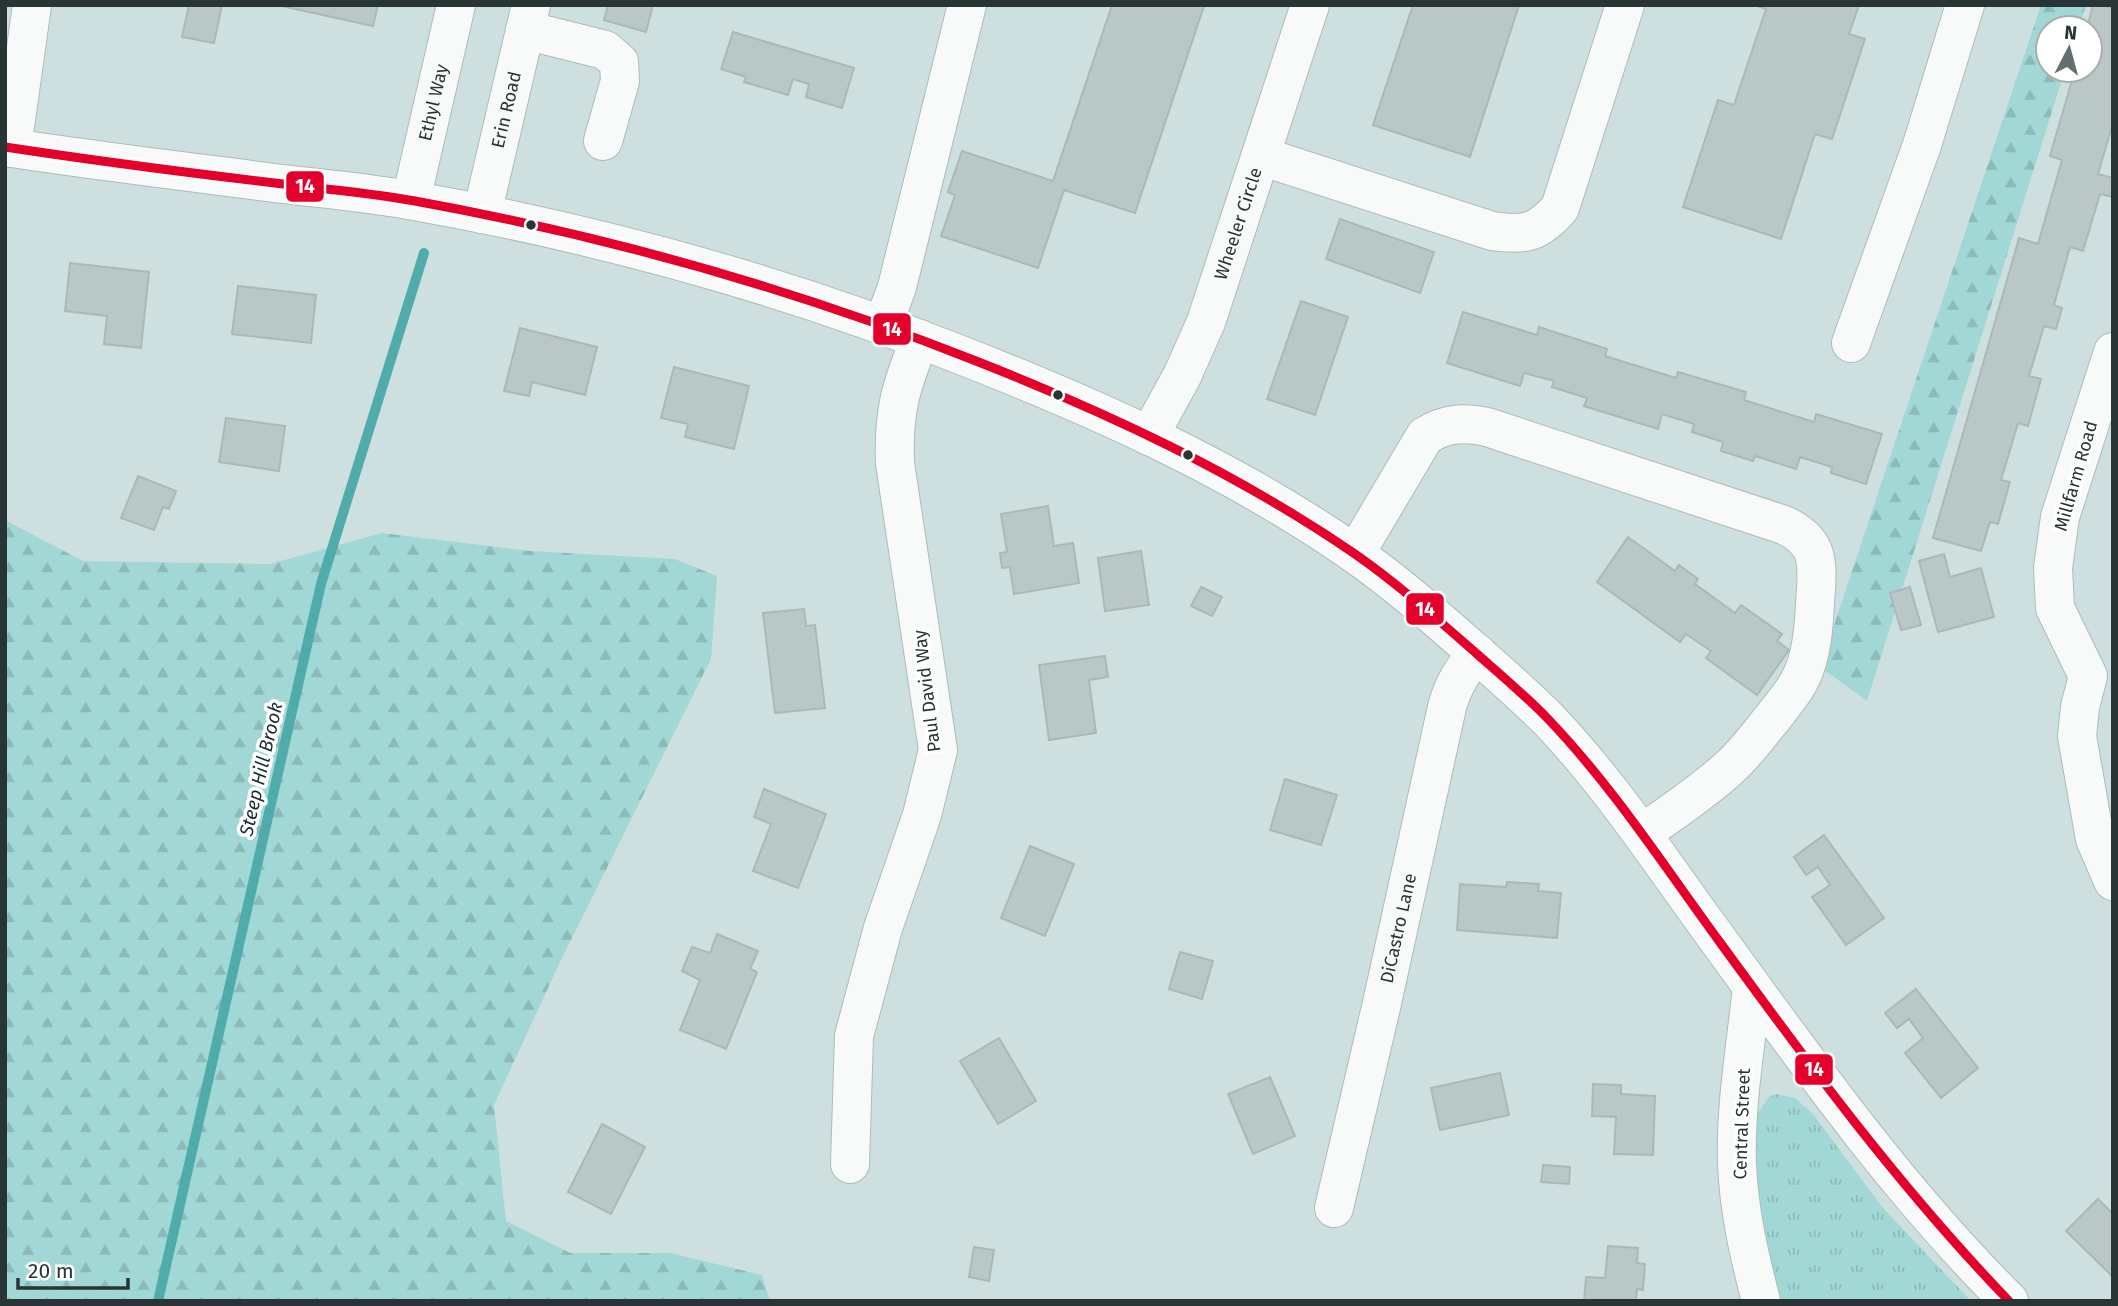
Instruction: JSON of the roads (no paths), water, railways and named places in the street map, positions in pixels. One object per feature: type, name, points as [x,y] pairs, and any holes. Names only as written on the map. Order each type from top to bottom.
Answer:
[{"type":"street","points":[[32,5],[9,147],[411,200],[596,240],[689,264],[883,325],[1067,398],[1206,464],[1304,520],[1355,554],[1437,618],[1549,721],[1643,833],[1785,1034],[1924,1209],[2009,1301]]},
{"type":"street","name":"Ethyl Way","points":[[411,200],[456,5]]},
{"type":"street","points":[[883,325],[897,287],[967,5]]},
{"type":"street","name":"Wheeler Circle","points":[[1149,436],[1182,376],[1206,322],[1310,5]]},
{"type":"street","points":[[1261,156],[1492,231],[1512,234],[1532,232],[1547,223],[1560,208],[1625,5]]},
{"type":"street","points":[[1851,343],[1922,145],[1965,5]]},
{"type":"street","points":[[528,18],[606,50],[619,62],[620,81],[603,141]]},
{"type":"street","name":"Erin Road","points":[[482,214],[528,18]]},
{"type":"street","name":"Paul David Way","points":[[850,1164],[854,1037],[883,928],[922,815],[938,750],[895,451],[895,415],[900,392],[920,339]]},
{"type":"street","name":"Millfarm Road","points":[[2113,352],[2060,517],[2053,568],[2055,608],[2088,676],[2080,707],[2077,736],[2095,839],[2113,881]]},
{"type":"street","points":[[1355,554],[1425,436],[1450,424],[1468,423],[1500,431],[1799,532],[1815,555],[1818,574],[1811,643],[1807,663],[1795,690],[1730,768],[1643,833]]},
{"type":"street","name":"DiCastro Lane","points":[[1334,1208],[1447,707],[1460,673],[1477,653]]},
{"type":"street","name":"Central Street","points":[[1752,987],[1737,1163],[1744,1234],[1761,1301]]},
{"type":"waterway","name":"Steep Hill Brook","points":[[158,1301],[321,584],[424,253]]}]
